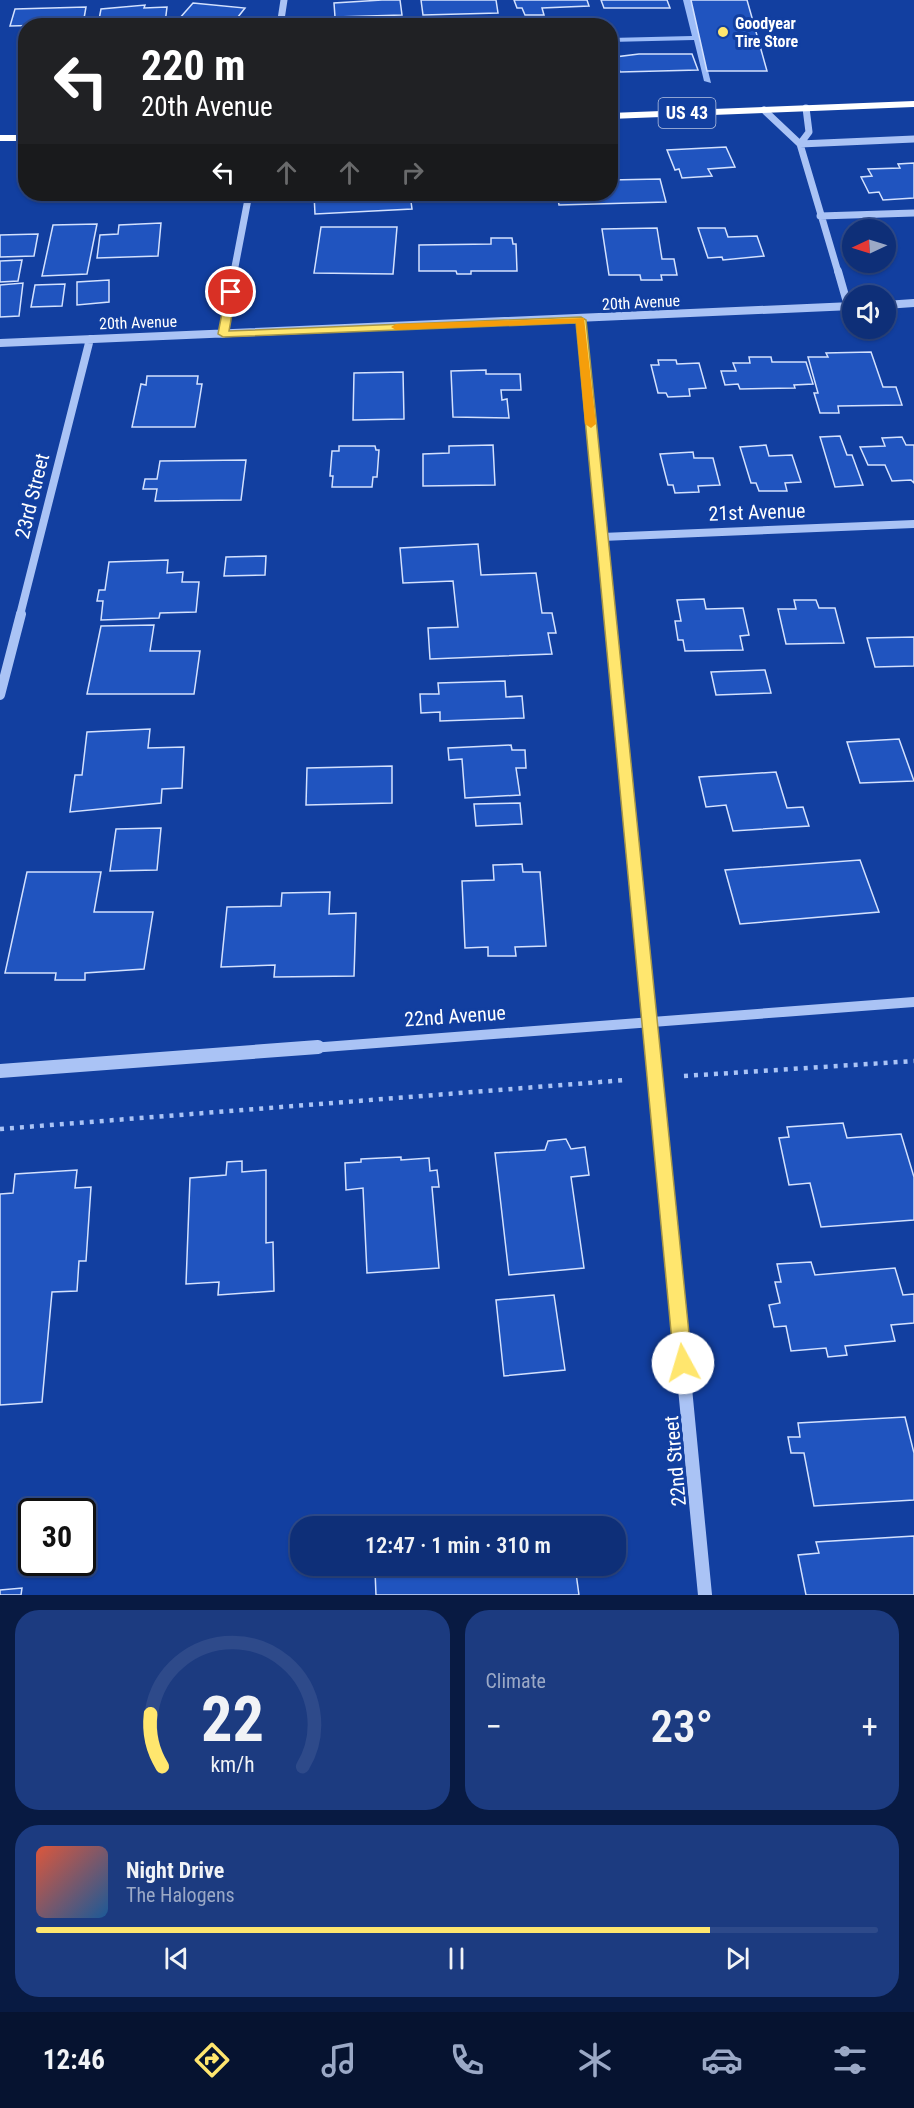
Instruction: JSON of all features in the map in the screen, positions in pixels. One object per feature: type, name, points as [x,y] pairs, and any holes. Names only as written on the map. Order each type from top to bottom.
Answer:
[{"type":"highway","name":"US 43","points":[[618,116],[914,104]]},
{"type":"highway","points":[[0,138],[18,138]]},
{"type":"street","points":[[281,18],[284,0]]},
{"type":"street","points":[[800,144],[810,132],[806,108]]},
{"type":"street","points":[[764,110],[800,144],[820,216],[843,285]]},
{"type":"street","points":[[800,144],[914,139]]},
{"type":"street","points":[[223,334],[248,201]]},
{"type":"street","points":[[820,216],[914,213]]},
{"type":"street","points":[[896,304],[914,303]]},
{"type":"street","name":"20th Avenue","points":[[0,343],[581,320],[842,306]]},
{"type":"street","name":"22nd Street","points":[[581,320],[651,1021],[705,1595]]},
{"type":"street","name":"23rd Street","points":[[0,695],[90,339]]},
{"type":"street","name":"21st Avenue","points":[[602,537],[914,524]]},
{"type":"street","name":"22nd Avenue","points":[[0,1071],[914,1002]]},
{"type":"path","points":[[0,1129],[656,1078],[914,1061]]},
{"type":"building","points":[[400,0],[402,15],[335,17],[334,3]]},
{"type":"building","points":[[421,0],[496,0],[498,13],[423,15]]},
{"type":"building","points":[[514,0],[587,0],[589,6],[542,8],[544,15],[525,15],[522,8],[517,8]]},
{"type":"building","points":[[601,0],[667,0],[670,8],[604,8]]},
{"type":"building","points":[[691,0],[747,0],[767,71],[707,71]]},
{"type":"building","points":[[193,3],[245,8],[237,18],[180,18]]},
{"type":"building","points":[[145,5],[144,8],[167,7],[166,18],[99,18],[101,9]]},
{"type":"building","points":[[86,7],[84,18],[18,18],[18,26],[10,26],[15,9]]},
{"type":"building","points":[[639,54],[692,54],[698,70],[620,72],[618,57]]},
{"type":"building","points":[[726,147],[735,167],[708,169],[712,176],[682,178],[679,169],[675,170],[667,150]]},
{"type":"building","points":[[914,163],[914,198],[883,200],[879,192],[869,193],[861,177],[872,176],[868,169],[900,168],[898,164]]},
{"type":"building","points":[[660,179],[666,202],[559,205],[558,201],[618,201],[618,180]]},
{"type":"building","points":[[314,201],[411,201],[412,209],[315,214]]},
{"type":"building","points":[[161,223],[158,256],[97,258],[100,235],[118,234],[119,225]]},
{"type":"building","points":[[97,224],[87,274],[42,276],[53,225]]},
{"type":"building","points":[[321,227],[397,227],[393,274],[314,273]]},
{"type":"building","points":[[657,228],[662,259],[674,259],[677,275],[661,275],[662,280],[641,280],[640,275],[609,275],[602,229]]},
{"type":"building","points":[[698,228],[725,228],[728,237],[757,236],[764,256],[723,260],[722,257],[708,258]]},
{"type":"building","points":[[38,234],[34,256],[0,257],[0,235]]},
{"type":"building","points":[[491,238],[512,238],[513,244],[516,244],[517,271],[471,271],[471,274],[457,274],[456,271],[419,271],[419,245],[491,244]]},
{"type":"building","points":[[22,260],[18,281],[0,282],[0,261]]},
{"type":"building","points":[[109,280],[109,302],[77,305],[77,282]]},
{"type":"building","points":[[23,283],[19,316],[0,317],[0,285]]},
{"type":"building","points":[[65,284],[62,306],[31,307],[35,285]]},
{"type":"building","points":[[871,352],[883,387],[896,387],[902,405],[838,406],[839,413],[820,413],[814,393],[818,393],[808,357],[828,357],[826,353]]},
{"type":"building","points":[[749,357],[771,357],[772,362],[806,362],[813,384],[794,385],[795,388],[740,389],[738,384],[725,385],[721,371],[736,371],[733,363],[750,363]]},
{"type":"building","points":[[658,360],[676,360],[677,364],[699,363],[706,388],[689,389],[690,396],[668,397],[666,393],[658,393],[651,365],[659,365]]},
{"type":"building","points":[[486,370],[486,374],[520,374],[521,390],[501,390],[502,400],[507,399],[509,418],[453,417],[451,371]]},
{"type":"building","points":[[403,372],[404,419],[353,420],[354,373]]},
{"type":"building","points":[[147,376],[198,376],[197,384],[202,384],[195,427],[132,427],[141,384],[146,385]]},
{"type":"building","points":[[840,436],[847,455],[852,455],[863,485],[835,487],[820,437]]},
{"type":"building","points":[[902,437],[906,445],[914,445],[914,483],[911,480],[892,481],[885,465],[868,465],[860,447],[885,446],[882,438]]},
{"type":"building","points":[[493,445],[495,485],[423,486],[423,454],[449,453],[449,446]]},
{"type":"building","points":[[766,445],[769,456],[792,455],[801,482],[785,483],[787,491],[759,491],[756,483],[751,483],[740,447]]},
{"type":"building","points":[[339,446],[375,446],[376,450],[379,450],[377,477],[373,477],[372,487],[332,487],[333,476],[330,476],[332,451],[339,451]]},
{"type":"building","points":[[693,452],[694,458],[713,458],[720,485],[698,486],[699,492],[675,493],[673,485],[668,485],[660,454]]},
{"type":"building","points":[[246,460],[241,500],[155,501],[157,489],[143,489],[145,479],[157,479],[160,461]]},
{"type":"building","points":[[478,544],[481,575],[536,573],[542,613],[552,613],[556,633],[548,633],[552,654],[430,659],[428,628],[458,627],[453,581],[403,583],[400,548]]},
{"type":"building","points":[[266,556],[265,575],[224,576],[226,557]]},
{"type":"building","points":[[168,560],[167,573],[183,572],[182,582],[199,582],[196,612],[160,613],[159,618],[101,620],[103,601],[97,601],[99,590],[105,590],[109,562]]},
{"type":"building","points":[[704,599],[706,609],[743,608],[749,635],[740,636],[743,650],[685,651],[683,640],[678,640],[675,621],[681,621],[677,600]]},
{"type":"building","points":[[794,600],[816,600],[819,608],[835,608],[844,643],[786,644],[778,609],[796,609]]},
{"type":"building","points":[[154,625],[150,651],[200,651],[194,694],[87,694],[101,626]]},
{"type":"building","points":[[914,637],[914,666],[875,667],[867,638]]},
{"type":"building","points":[[765,670],[771,693],[716,695],[711,672]]},
{"type":"building","points":[[505,681],[506,697],[522,696],[524,718],[440,721],[440,712],[421,713],[420,694],[439,694],[438,683]]},
{"type":"building","points":[[150,729],[148,748],[184,747],[182,788],[162,789],[161,803],[70,812],[75,775],[82,775],[87,732]]},
{"type":"building","points":[[899,739],[914,781],[860,783],[847,742]]},
{"type":"building","points":[[511,745],[512,750],[525,750],[526,768],[516,768],[520,795],[465,798],[462,759],[449,760],[448,748]]},
{"type":"building","points":[[392,766],[392,803],[306,805],[307,768]]},
{"type":"building","points":[[776,772],[787,808],[803,807],[809,826],[733,831],[726,805],[706,807],[699,777]]},
{"type":"building","points":[[520,803],[522,824],[476,826],[474,804]]},
{"type":"building","points":[[161,828],[157,870],[110,871],[116,829]]},
{"type":"building","points":[[860,860],[879,912],[740,924],[725,870]]},
{"type":"building","points":[[522,864],[523,872],[540,872],[546,946],[515,947],[516,956],[488,956],[488,947],[465,948],[462,881],[494,880],[493,865]]},
{"type":"building","points":[[27,872],[101,872],[94,912],[153,912],[144,969],[85,973],[85,980],[55,980],[56,973],[5,973]]},
{"type":"building","points":[[330,892],[329,914],[356,913],[354,976],[274,977],[275,965],[221,967],[227,907],[281,906],[282,893]]},
{"type":"building","points":[[843,1123],[847,1138],[901,1134],[914,1177],[914,1220],[821,1227],[810,1183],[789,1185],[779,1138],[789,1137],[787,1127]]},
{"type":"building","points":[[566,1139],[571,1149],[585,1147],[589,1175],[571,1177],[584,1268],[509,1275],[495,1153],[545,1150],[548,1141]]},
{"type":"building","points":[[401,1157],[401,1160],[429,1158],[430,1171],[437,1170],[439,1187],[432,1187],[439,1268],[367,1273],[363,1188],[346,1190],[345,1163],[361,1162],[361,1159]]},
{"type":"building","points":[[242,1161],[242,1172],[266,1170],[266,1243],[273,1242],[274,1291],[218,1295],[219,1282],[186,1284],[190,1178],[226,1175],[227,1162]]},
{"type":"building","points":[[77,1170],[75,1188],[91,1187],[86,1261],[79,1261],[77,1291],[52,1292],[42,1402],[0,1405],[0,1194],[13,1193],[15,1174]]},
{"type":"building","points":[[811,1262],[815,1275],[895,1268],[903,1295],[914,1294],[914,1323],[891,1325],[895,1341],[845,1346],[847,1355],[828,1357],[826,1348],[791,1351],[786,1326],[774,1327],[769,1305],[780,1303],[775,1282],[781,1282],[777,1264]]},
{"type":"building","points":[[554,1295],[565,1370],[504,1376],[496,1300]]},
{"type":"building","points":[[905,1417],[914,1453],[914,1500],[814,1506],[804,1453],[791,1453],[788,1437],[800,1437],[798,1423]]},
{"type":"building","points":[[914,1536],[914,1595],[806,1595],[798,1555],[819,1553],[816,1542]]},
{"type":"building","points":[[375,1576],[576,1576],[579,1595],[376,1595]]},
{"type":"building","points":[[22,1588],[21,1595],[0,1595],[0,1590]]},
{"type":"waterway","points":[[687,0],[697,38]]},
{"type":"waterway","points":[[618,40],[697,38]]},
{"type":"waterway","points":[[697,38],[708,81]]},
{"type":"slow traffic","points":[[396,327],[581,320],[591,424]]},
{"type":"place","name":"Goodyear Tire Store","points":[[723,32]]},
{"type":"route","points":[[231,292],[223,334],[581,320],[683,1363]]}]
